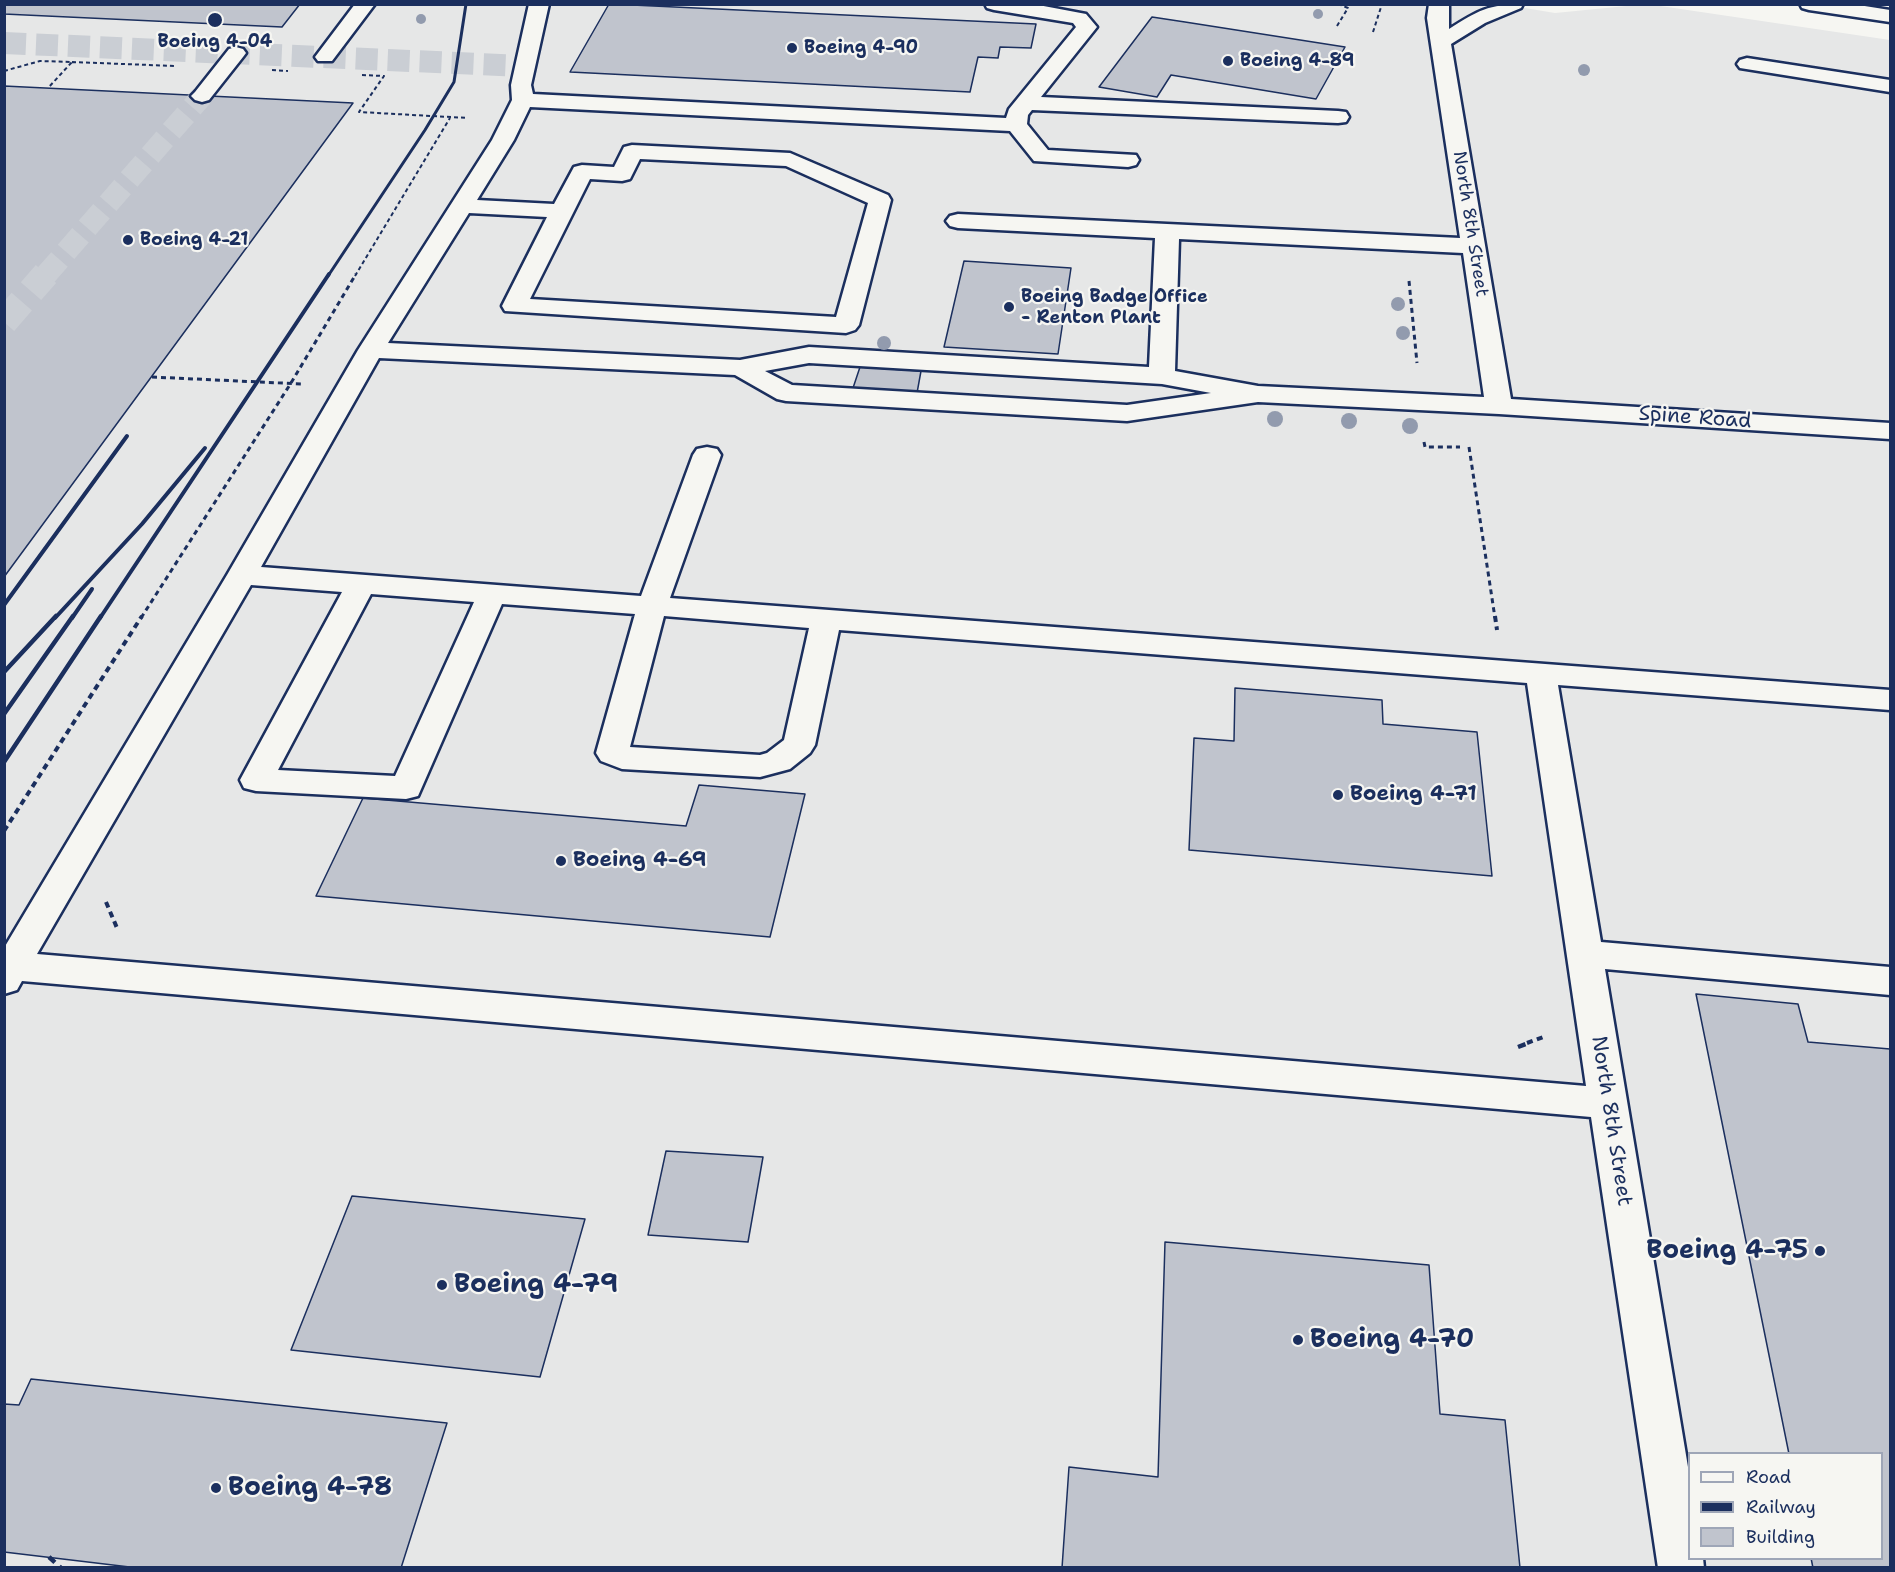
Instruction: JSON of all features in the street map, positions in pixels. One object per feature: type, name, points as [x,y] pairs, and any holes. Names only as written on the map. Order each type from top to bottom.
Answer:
[{"type":"main road","points":[[325,57],[366,4]]},
{"type":"main road","points":[[539,4],[517,110],[498,148],[370,350],[242,575],[8,973],[1608,1103]]},
{"type":"main road","points":[[994,4],[1079,18],[1087,27],[1017,114],[1016,125],[1042,156],[1128,160]]},
{"type":"main road","name":"North 8th Street","points":[[1439,4],[1437,18],[1499,406]]},
{"type":"main road","points":[[1441,42],[1478,19],[1514,4]]},
{"type":"main road","points":[[1809,4],[1890,16]]},
{"type":"main road","points":[[202,96],[230,61]]},
{"type":"main road","points":[[1747,64],[1890,86]]},
{"type":"main road","points":[[1026,103],[1338,117]]},
{"type":"main road","points":[[517,110],[1016,125]]},
{"type":"main road","points":[[632,152],[790,159],[880,200],[846,325],[514,306],[562,211],[582,172],[622,174],[632,152]]},
{"type":"main road","points":[[461,206],[562,211]]},
{"type":"main road","points":[[958,221],[1473,246]]},
{"type":"main road","points":[[1162,376],[1167,231]]},
{"type":"main road","points":[[370,350],[740,368],[808,356],[1162,376],[1258,394]]},
{"type":"main road","points":[[740,368],[786,393],[1127,413],[1258,394]]},
{"type":"main road","name":"Spine Road","points":[[1258,394],[1499,406],[1890,431]]},
{"type":"main road","points":[[707,456],[652,606],[612,753],[622,758],[760,766],[778,761],[799,745],[826,619]]},
{"type":"main road","points":[[242,575],[1890,699]]},
{"type":"main road","points":[[361,584],[256,780],[406,788],[492,594]]},
{"type":"main road","name":"North 8th Street","points":[[1522,673],[1585,954],[1681,1568]]},
{"type":"main road","points":[[1585,954],[1890,981]]},
{"type":"path","points":[[1337,26],[1348,8],[1338,4]]},
{"type":"path","points":[[1373,32],[1382,4]]},
{"type":"path","points":[[4,71],[40,61],[230,61],[293,71]]},
{"type":"path","points":[[48,88],[72,62]]},
{"type":"path","points":[[361,74],[384,76],[359,112],[451,117],[517,110]]},
{"type":"path","points":[[4,831],[291,383],[451,117]]},
{"type":"path","points":[[1404,242],[1425,447]]},
{"type":"path","points":[[152,377],[349,388]]},
{"type":"path","points":[[1469,447],[1522,673]]},
{"type":"path","points":[[105,900],[122,938]]},
{"type":"path","points":[[1513,1048],[1546,1038],[1545,1026]]},
{"type":"path","points":[[49,1557],[61,1568]]},
{"type":"shaded area","points":[[1501,4],[1555,13],[1647,4],[1890,40],[1890,1567],[5,1568],[5,5]]},
{"type":"building","name":"Boeing 4-04","points":[[4,4],[300,4],[282,27],[4,14]]},
{"type":"building","name":"Boeing 4-90","points":[[609,4],[1036,24],[1031,48],[1000,47],[998,58],[978,57],[970,92],[570,72]]},
{"type":"building","name":"Boeing 4-89","points":[[1152,17],[1345,47],[1316,99],[1171,75],[1157,97],[1099,87]]},
{"type":"building","name":"Boeing 4-21","points":[[4,86],[353,103],[4,577]]},
{"type":"building","name":"Boeing Badge Office - Renton Plant","points":[[964,261],[1071,268],[1058,354],[944,347]]},
{"type":"building","points":[[860,367],[921,371],[917,393],[853,388]]},
{"type":"building","name":"Boeing 4-71","points":[[1235,688],[1382,700],[1383,724],[1477,732],[1492,876],[1189,850],[1194,738],[1234,741]]},
{"type":"building","name":"Boeing 4-69","points":[[699,785],[805,794],[770,937],[316,896],[363,798],[686,826]]},
{"type":"building","name":"Boeing 4-75","points":[[1696,994],[1798,1004],[1808,1042],[1890,1049],[1890,1568],[1813,1568],[1811,1560],[1883,1560],[1883,1452],[1789,1452]]},
{"type":"building","points":[[666,1151],[763,1157],[748,1242],[648,1235]]},
{"type":"building","name":"Boeing 4-79","points":[[352,1196],[585,1219],[540,1377],[291,1350]]},
{"type":"building","name":"Boeing 4-70","points":[[1165,1242],[1429,1265],[1440,1414],[1505,1420],[1520,1568],[1062,1568],[1069,1467],[1158,1477]]},
{"type":"building","name":"Boeing 4-78","points":[[31,1379],[447,1423],[401,1568],[138,1568],[4,1552],[4,1404],[19,1405]]},
{"type":"tunnel","points":[[4,43],[525,66]]},
{"type":"tunnel","points":[[45,276],[202,96]]},
{"type":"tunnel","points":[[4,322],[46,274]]},
{"type":"railway","points":[[328,276],[425,130],[454,82],[466,4]]},
{"type":"railway","points":[[100,618],[329,274]]},
{"type":"railway","points":[[4,605],[127,436]]},
{"type":"railway","points":[[55,618],[142,524],[205,448]]},
{"type":"railway","points":[[72,618],[92,589]]},
{"type":"railway","points":[[4,672],[56,616]]},
{"type":"railway","points":[[4,714],[73,616]]},
{"type":"railway","points":[[4,762],[101,616]]},
{"type":"place","name":"Boeing 4-04","points":[[215,20]]},
{"type":"place","name":"Boeing 4-90","points":[[792,48]]},
{"type":"place","name":"Boeing 4-89","points":[[1228,61]]},
{"type":"place","name":"Boeing 4-21","points":[[128,240]]},
{"type":"place","name":"Boeing Badge Office - Renton Plant","points":[[1009,307]]},
{"type":"place","name":"Boeing 4-71","points":[[1338,795]]},
{"type":"place","name":"Boeing 4-69","points":[[561,861]]},
{"type":"place","name":"Boeing 4-75","points":[[1820,1251]]},
{"type":"place","name":"Boeing 4-79","points":[[442,1285]]},
{"type":"place","name":"Boeing 4-70","points":[[1298,1340]]},
{"type":"place","name":"Boeing 4-78","points":[[216,1488]]}]
